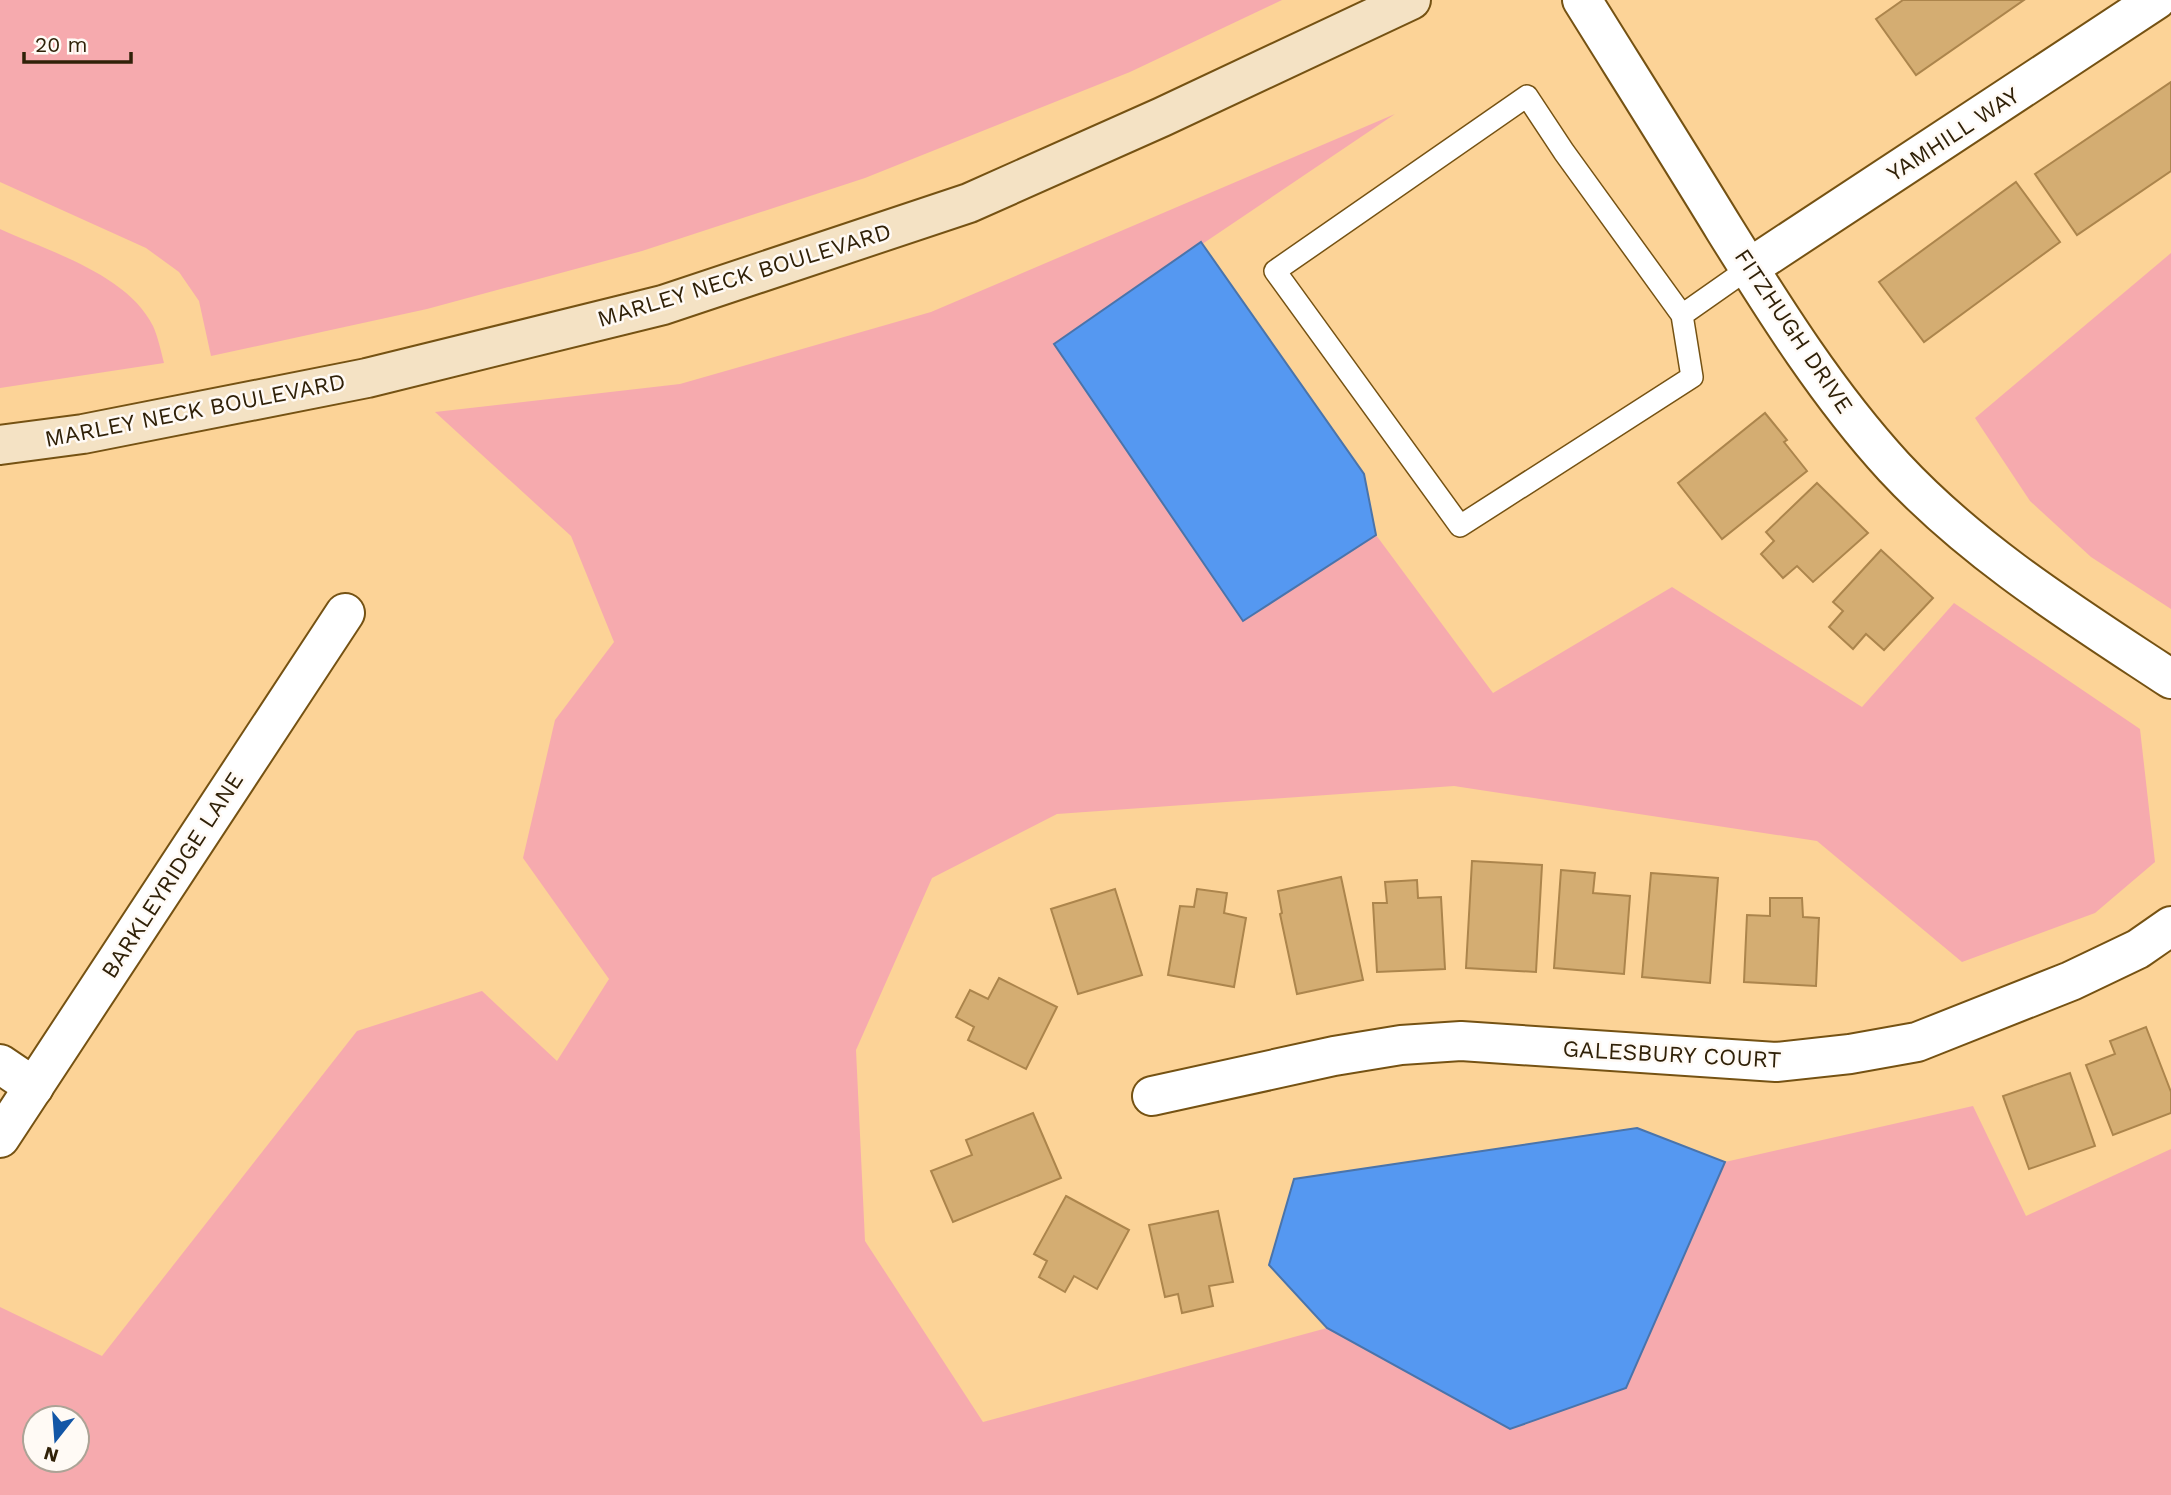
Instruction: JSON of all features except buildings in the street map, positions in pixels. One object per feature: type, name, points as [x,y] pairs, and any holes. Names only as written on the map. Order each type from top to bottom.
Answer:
[{"type":"main road","name":"MARLEY NECK BOULEVARD","points":[[0,445],[83,434],[367,378],[663,305],[969,203],[1175,111],[1411,0]]},
{"type":"street","name":"FITZHUGH DRIVE","points":[[1582,0],[1825,385],[1895,467],[1969,539],[2053,601],[2171,679]]},
{"type":"street","name":"YAMHILL WAY","points":[[1749,268],[2156,0]]},
{"type":"street","name":"BARKLEYRIDGE LANE","points":[[0,1138],[345,613]]},
{"type":"street","name":"GALESBURY COURT","points":[[1152,1096],[1334,1056],[1401,1045],[1449,1042],[1776,1062],[1850,1054],[1917,1042],[2058,986],[2138,949],[2171,926]]},
{"type":"street","points":[[0,1064],[34,1087]]},
{"type":"lane","points":[[1527,96],[1564,152],[1682,315],[1692,377],[1460,526],[1275,271],[1527,96]]},
{"type":"lane","points":[[1682,315],[1749,268]]},
{"type":"shaded area","points":[[0,0],[1282,0],[1130,72],[865,178],[642,251],[427,309],[211,356],[199,301],[179,272],[146,248],[0,182]]},
{"type":"shaded area","points":[[1395,114],[1054,344],[1242,620],[1376,535],[1493,693],[1672,587],[1862,707],[1954,603],[2140,729],[2155,862],[2095,913],[1962,962],[1817,841],[1454,786],[1057,814],[932,878],[856,1050],[865,1241],[983,1422],[1327,1328],[1510,1428],[1626,1388],[1725,1162],[1973,1106],[2026,1216],[2171,1149],[2171,1495],[0,1495],[0,1307],[102,1356],[357,1031],[482,991],[557,1061],[609,979],[523,858],[555,720],[614,642],[571,536],[435,412],[680,384],[931,312]]},
{"type":"shaded area","points":[[0,229],[86,267],[125,292],[141,308],[153,326],[164,363],[0,388]]},
{"type":"shaded area","points":[[2171,253],[2171,609],[2091,557],[2030,501],[1975,418]]},
{"type":"water","points":[[1201,242],[1364,474],[1376,535],[1243,621],[1054,344]]},
{"type":"water","points":[[1637,1128],[1725,1162],[1626,1388],[1510,1429],[1327,1328],[1269,1265],[1294,1179]]}]
